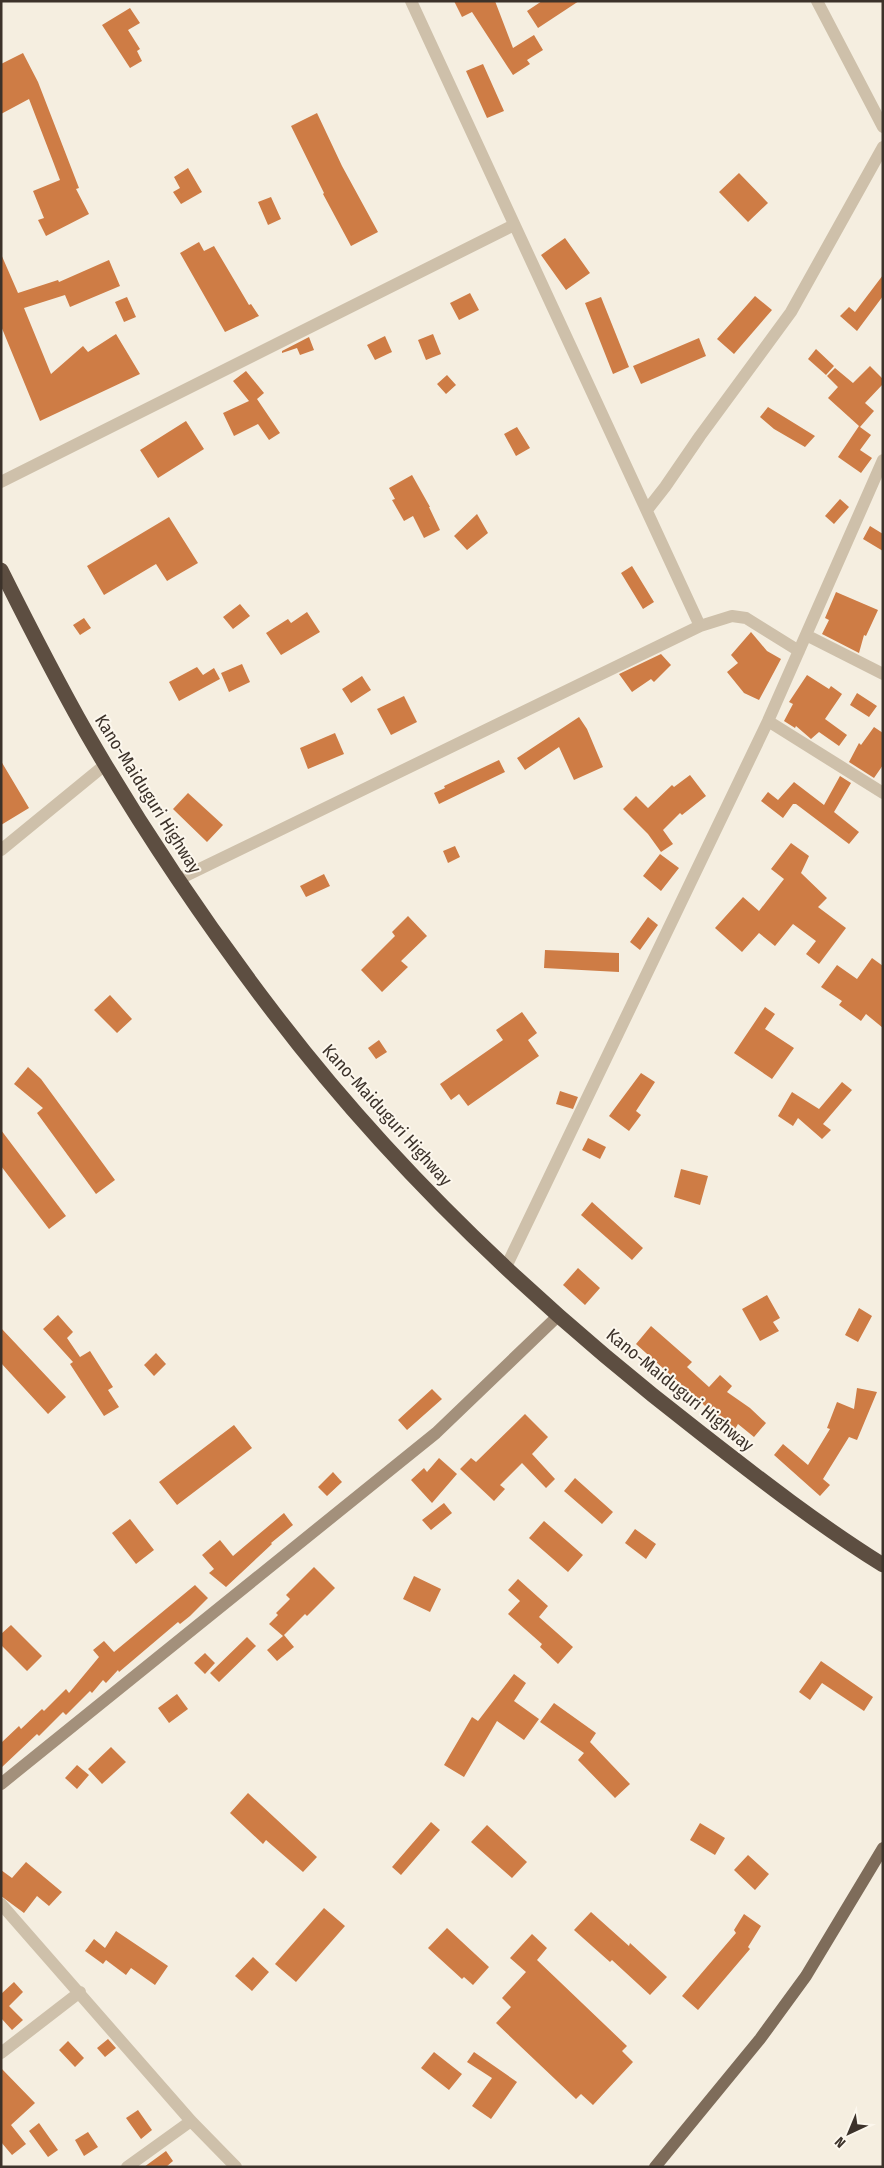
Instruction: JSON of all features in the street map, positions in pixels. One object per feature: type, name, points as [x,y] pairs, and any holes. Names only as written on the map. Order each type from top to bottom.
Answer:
[{"type":"highway","name":"Kano-Maiduguri Highway","points":[[1,570],[43,652],[106,764],[179,879],[274,1014],[340,1094],[406,1168],[506,1267],[647,1392],[824,1528],[883,1564]]},
{"type":"main road","points":[[655,2167],[760,2039],[806,1976],[883,1848]]},
{"type":"street","points":[[411,1],[700,626]]},
{"type":"street","points":[[817,1],[883,128]]},
{"type":"street","points":[[647,510],[791,312],[883,147]]},
{"type":"street","points":[[1,482],[514,225]]},
{"type":"street","points":[[506,1267],[768,721],[883,460]]},
{"type":"street","points":[[179,879],[700,626],[732,616],[746,618],[799,651]]},
{"type":"street","points":[[806,635],[883,674]]},
{"type":"street","points":[[768,721],[883,794]]},
{"type":"street","points":[[1,850],[106,764]]},
{"type":"street","points":[[1,1784],[436,1433],[559,1315]]},
{"type":"street","points":[[1,1904],[191,2121],[236,2167]]},
{"type":"street","points":[[1,2053],[80,1992]]},
{"type":"street","points":[[127,2167],[191,2121]]},
{"type":"building","points":[[454,1],[495,1],[513,48],[534,35],[543,50],[527,60],[530,64],[513,75],[472,12],[462,17]]},
{"type":"building","points":[[542,1],[579,1],[538,28],[527,11]]},
{"type":"building","points":[[130,8],[140,23],[128,30],[140,49],[137,51],[142,61],[130,68],[102,25]]},
{"type":"building","points":[[23,53],[38,82],[79,188],[76,189],[89,214],[46,236],[38,220],[44,218],[33,191],[60,180],[29,99],[1,114],[1,64]]},
{"type":"building","points":[[483,64],[504,111],[487,118],[466,71]]},
{"type":"building","points":[[317,113],[342,166],[378,232],[351,246],[323,194],[291,126]]},
{"type":"building","points":[[188,168],[202,192],[181,204],[173,192],[180,188],[174,177]]},
{"type":"building","points":[[739,173],[768,203],[748,222],[719,192]]},
{"type":"building","points":[[271,197],[281,219],[268,225],[258,202]]},
{"type":"building","points":[[565,238],[590,273],[566,290],[541,255]]},
{"type":"building","points":[[199,242],[204,251],[214,246],[249,305],[251,304],[259,316],[225,332],[180,253]]},
{"type":"building","points":[[1,254],[18,293],[58,280],[59,282],[109,260],[120,286],[70,307],[65,295],[24,308],[51,374],[83,346],[88,352],[116,334],[140,374],[40,421],[1,326]]},
{"type":"building","points":[[883,275],[883,296],[857,331],[840,316],[849,307],[855,312]]},
{"type":"building","points":[[470,293],[479,310],[459,320],[450,303]]},
{"type":"building","points":[[755,296],[772,310],[734,354],[717,339]]},
{"type":"building","points":[[127,297],[136,317],[124,322],[115,302]]},
{"type":"building","points":[[601,297],[629,367],[613,374],[585,303]]},
{"type":"building","points":[[433,334],[441,354],[426,360],[418,340]]},
{"type":"building","points":[[385,336],[392,352],[375,360],[367,345]]},
{"type":"building","points":[[309,337],[314,350],[300,355],[297,348],[282,353],[282,351]]},
{"type":"building","points":[[699,338],[706,356],[641,384],[633,366]]},
{"type":"building","points":[[816,349],[834,366],[826,375],[808,359]]},
{"type":"building","points":[[870,366],[883,379],[883,384],[865,403],[874,411],[860,427],[871,435],[860,450],[872,458],[861,473],[838,457],[859,426],[828,398],[838,387],[827,376],[835,368],[853,383]]},
{"type":"building","points":[[246,371],[264,393],[257,399],[280,433],[269,440],[258,424],[234,436],[223,413],[249,401],[233,381]]},
{"type":"building","points":[[447,375],[456,385],[446,394],[437,384]]},
{"type":"building","points":[[768,407],[815,436],[805,447],[774,429],[760,417]]},
{"type":"building","points":[[186,421],[204,449],[158,478],[140,450]]},
{"type":"building","points":[[517,427],[530,448],[516,456],[504,434]]},
{"type":"building","points":[[412,475],[430,507],[440,530],[424,538],[413,516],[404,521],[392,500],[395,499],[389,488]]},
{"type":"building","points":[[840,499],[849,507],[834,524],[825,516]]},
{"type":"building","points":[[477,514],[488,533],[467,550],[454,536]]},
{"type":"building","points":[[169,517],[198,563],[167,581],[156,564],[104,595],[87,566]]},
{"type":"building","points":[[870,526],[883,534],[883,551],[863,539]]},
{"type":"building","points":[[632,566],[654,602],[643,609],[621,573]]},
{"type":"building","points":[[836,592],[878,610],[866,636],[864,635],[859,653],[822,634],[829,620],[825,618]]},
{"type":"building","points":[[240,604],[250,616],[233,629],[223,617]]},
{"type":"building","points":[[307,612],[320,632],[281,655],[266,633],[288,619],[291,623]]},
{"type":"building","points":[[84,618],[91,628],[80,635],[73,625]]},
{"type":"building","points":[[751,632],[767,651],[781,659],[759,700],[744,693],[727,672],[738,663],[731,655]]},
{"type":"building","points":[[661,654],[671,665],[654,682],[651,679],[632,692],[619,674]]},
{"type":"building","points":[[242,664],[250,682],[229,692],[221,673]]},
{"type":"building","points":[[197,667],[203,675],[214,668],[220,679],[179,701],[169,682]]},
{"type":"building","points":[[807,675],[829,689],[831,686],[842,694],[825,719],[847,735],[839,746],[819,732],[811,739],[796,726],[795,728],[784,721],[793,704],[789,702]]},
{"type":"building","points":[[362,676],[371,690],[351,703],[342,689]]},
{"type":"building","points":[[857,693],[877,706],[869,717],[850,705]]},
{"type":"building","points":[[404,696],[417,722],[391,735],[377,709]]},
{"type":"building","points":[[579,717],[587,729],[603,767],[574,780],[559,747],[525,770],[517,758]]},
{"type":"building","points":[[874,727],[883,733],[883,765],[874,778],[849,762],[859,743],[861,745]]},
{"type":"building","points":[[335,733],[344,754],[308,769],[300,748]]},
{"type":"building","points":[[499,760],[505,772],[439,804],[434,793],[445,788],[444,786]]},
{"type":"building","points":[[1,761],[29,808],[1,825]]},
{"type":"building","points":[[690,775],[706,796],[682,815],[680,813],[663,830],[673,844],[661,852],[648,834],[623,809],[636,796],[648,808],[672,785],[674,787]]},
{"type":"building","points":[[840,776],[851,783],[834,812],[859,832],[849,844],[796,804],[793,804],[783,818],[761,801],[768,792],[778,800],[794,782],[824,805]]},
{"type":"building","points":[[188,793],[223,825],[207,842],[173,809]]},
{"type":"building","points":[[791,843],[809,856],[801,873],[827,898],[818,907],[846,928],[819,964],[806,954],[816,941],[793,924],[775,946],[759,933],[742,952],[715,928],[743,897],[759,911],[784,879],[771,869]]},
{"type":"building","points":[[455,846],[460,857],[448,863],[443,851]]},
{"type":"building","points":[[660,854],[679,868],[661,891],[643,876]]},
{"type":"building","points":[[324,874],[330,886],[306,897],[300,886]]},
{"type":"building","points":[[408,916],[427,936],[401,961],[408,967],[382,992],[361,970],[395,936],[392,932]]},
{"type":"building","points":[[648,917],[658,925],[640,950],[630,942]]},
{"type":"building","points":[[545,950],[619,953],[619,972],[544,968]]},
{"type":"building","points":[[872,958],[883,966],[883,1028],[866,1014],[861,1021],[839,1005],[842,1001],[821,987],[837,965],[857,979]]},
{"type":"building","points":[[110,995],[132,1019],[117,1033],[94,1010]]},
{"type":"building","points":[[765,1007],[775,1014],[765,1029],[794,1048],[772,1079],[734,1053]]},
{"type":"building","points":[[522,1012],[537,1033],[528,1040],[539,1056],[468,1106],[459,1094],[451,1100],[440,1084],[503,1040],[496,1030]]},
{"type":"building","points":[[379,1040],[387,1052],[376,1059],[368,1048]]},
{"type":"building","points":[[28,1067],[41,1079],[115,1180],[96,1194],[37,1113],[43,1108],[14,1084]]},
{"type":"building","points":[[641,1073],[655,1082],[636,1111],[641,1115],[629,1131],[609,1116]]},
{"type":"building","points":[[842,1082],[852,1090],[823,1124],[831,1130],[822,1139],[798,1118],[793,1126],[778,1116],[792,1092],[819,1109]]},
{"type":"building","points":[[560,1091],[578,1097],[573,1109],[556,1104]]},
{"type":"building","points":[[1,1130],[66,1216],[49,1229],[1,1166]]},
{"type":"building","points":[[588,1138],[606,1147],[600,1159],[582,1150]]},
{"type":"building","points":[[681,1169],[708,1176],[700,1205],[674,1197]]},
{"type":"building","points":[[592,1202],[643,1248],[632,1260],[581,1215]]},
{"type":"building","points":[[578,1268],[600,1288],[585,1305],[563,1285]]},
{"type":"building","points":[[767,1295],[780,1318],[773,1322],[779,1331],[760,1341],[742,1309]]},
{"type":"building","points":[[859,1308],[872,1316],[858,1342],[845,1335]]},
{"type":"building","points":[[58,1315],[73,1332],[67,1338],[80,1357],[90,1351],[113,1387],[108,1390],[119,1407],[104,1416],[70,1364],[73,1362],[43,1329]]},
{"type":"building","points":[[651,1326],[692,1362],[687,1367],[709,1387],[720,1375],[732,1386],[727,1392],[750,1408],[766,1423],[754,1437],[738,1424],[735,1429],[714,1414],[636,1344]]},
{"type":"building","points":[[1,1328],[66,1397],[48,1414],[1,1363]]},
{"type":"building","points":[[156,1353],[166,1364],[154,1376],[144,1365]]},
{"type":"building","points":[[857,1388],[877,1392],[857,1440],[849,1437],[823,1479],[830,1485],[820,1496],[774,1455],[783,1444],[808,1465],[830,1429],[827,1428],[837,1402],[854,1409]]},
{"type":"building","points":[[432,1389],[442,1399],[407,1430],[398,1420]]},
{"type":"building","points":[[525,1414],[548,1437],[532,1454],[555,1479],[546,1488],[522,1463],[500,1485],[505,1489],[494,1501],[460,1469],[471,1458],[476,1462]]},
{"type":"building","points":[[234,1425],[252,1448],[177,1505],[159,1482]]},
{"type":"building","points":[[439,1458],[457,1474],[432,1503],[411,1480],[424,1468],[427,1472]]},
{"type":"building","points":[[333,1472],[342,1482],[327,1496],[318,1487]]},
{"type":"building","points":[[575,1478],[613,1512],[602,1524],[564,1491]]},
{"type":"building","points":[[444,1503],[452,1513],[431,1530],[422,1520]]},
{"type":"building","points":[[284,1513],[293,1525],[271,1543],[226,1587],[209,1573],[214,1569],[202,1555],[220,1540],[233,1556]]},
{"type":"building","points":[[130,1519],[154,1550],[136,1564],[112,1533]]},
{"type":"building","points":[[544,1521],[583,1555],[568,1572],[529,1538]]},
{"type":"building","points":[[635,1529],[656,1544],[646,1559],[625,1543]]},
{"type":"building","points":[[314,1567],[335,1588],[307,1616],[305,1614],[284,1635],[294,1647],[277,1661],[267,1650],[283,1636],[269,1624],[278,1615],[276,1613],[290,1599],[286,1595]]},
{"type":"building","points":[[414,1576],[441,1589],[430,1612],[403,1599]]},
{"type":"building","points":[[518,1579],[548,1606],[539,1617],[573,1647],[558,1664],[540,1647],[542,1644],[508,1614],[520,1601],[508,1590]]},
{"type":"building","points":[[195,1585],[208,1598],[190,1616],[180,1624],[178,1622],[119,1672],[118,1670],[106,1683],[103,1680],[92,1693],[90,1691],[66,1715],[63,1712],[39,1736],[37,1734],[1,1768],[1,1743],[19,1726],[21,1729],[42,1709],[44,1711],[66,1689],[69,1693],[99,1657],[93,1650],[104,1641],[114,1652]]},
{"type":"building","points":[[11,1625],[42,1656],[27,1671],[1,1645],[1,1634]]},
{"type":"building","points":[[247,1637],[256,1646],[219,1682],[210,1673]]},
{"type":"building","points":[[205,1653],[215,1663],[205,1674],[194,1663]]},
{"type":"building","points":[[821,1661],[873,1697],[864,1711],[822,1683],[810,1700],[799,1692]]},
{"type":"building","points":[[514,1674],[526,1683],[514,1701],[539,1719],[524,1740],[497,1721],[464,1777],[444,1765],[472,1717],[478,1721]]},
{"type":"building","points":[[177,1694],[188,1709],[169,1723],[158,1708]]},
{"type":"building","points":[[554,1703],[596,1733],[590,1742],[630,1784],[615,1798],[578,1760],[584,1753],[540,1722]]},
{"type":"building","points":[[111,1747],[126,1762],[102,1784],[88,1769]]},
{"type":"building","points":[[77,1765],[89,1775],[77,1789],[65,1778]]},
{"type":"building","points":[[248,1793],[317,1857],[303,1872],[266,1840],[263,1844],[230,1813]]},
{"type":"building","points":[[431,1822],[440,1830],[401,1875],[392,1867]]},
{"type":"building","points":[[700,1823],[725,1838],[715,1855],[690,1840]]},
{"type":"building","points":[[487,1825],[527,1862],[512,1878],[471,1842]]},
{"type":"building","points":[[748,1855],[769,1874],[755,1890],[734,1870]]},
{"type":"building","points":[[26,1862],[62,1892],[49,1906],[37,1896],[24,1913],[1,1896],[1,1870],[12,1878]]},
{"type":"building","points":[[324,1908],[345,1926],[296,1982],[275,1964]]},
{"type":"building","points":[[591,1912],[629,1946],[630,1943],[667,1977],[650,1995],[612,1960],[610,1962],[574,1930]]},
{"type":"building","points":[[744,1914],[761,1926],[748,1947],[750,1949],[698,2010],[682,1996],[736,1933],[734,1930]]},
{"type":"building","points":[[447,1928],[489,1967],[473,1985],[464,1977],[462,1979],[428,1948]]},
{"type":"building","points":[[116,1931],[168,1966],[155,1985],[131,1968],[126,1975],[106,1960],[103,1964],[85,1951],[94,1939],[105,1948]]},
{"type":"building","points":[[532,1934],[547,1948],[537,1960],[627,2046],[622,2051],[633,2062],[593,2105],[581,2094],[576,2099],[496,2023],[511,2007],[502,1998],[526,1972],[510,1958]]},
{"type":"building","points":[[253,1957],[269,1972],[252,1991],[235,1976]]},
{"type":"building","points":[[14,1982],[23,1992],[9,2006],[23,2020],[12,2030],[1,2018],[1,1994]]},
{"type":"building","points":[[108,2039],[116,2048],[105,2057],[97,2048]]},
{"type":"building","points":[[68,2041],[84,2058],[75,2067],[59,2050]]},
{"type":"building","points":[[434,2052],[462,2074],[449,2090],[421,2068]]},
{"type":"building","points":[[474,2052],[517,2082],[491,2119],[472,2106],[492,2078],[467,2062]]},
{"type":"building","points":[[1,2068],[35,2103],[11,2125],[26,2144],[12,2155],[1,2142]]},
{"type":"building","points":[[138,2110],[152,2130],[141,2139],[126,2118]]},
{"type":"building","points":[[39,2123],[58,2150],[48,2157],[29,2131]]},
{"type":"building","points":[[88,2132],[98,2147],[84,2156],[75,2140]]},
{"type":"building","points":[[166,2151],[173,2161],[166,2167],[144,2167]]}]
